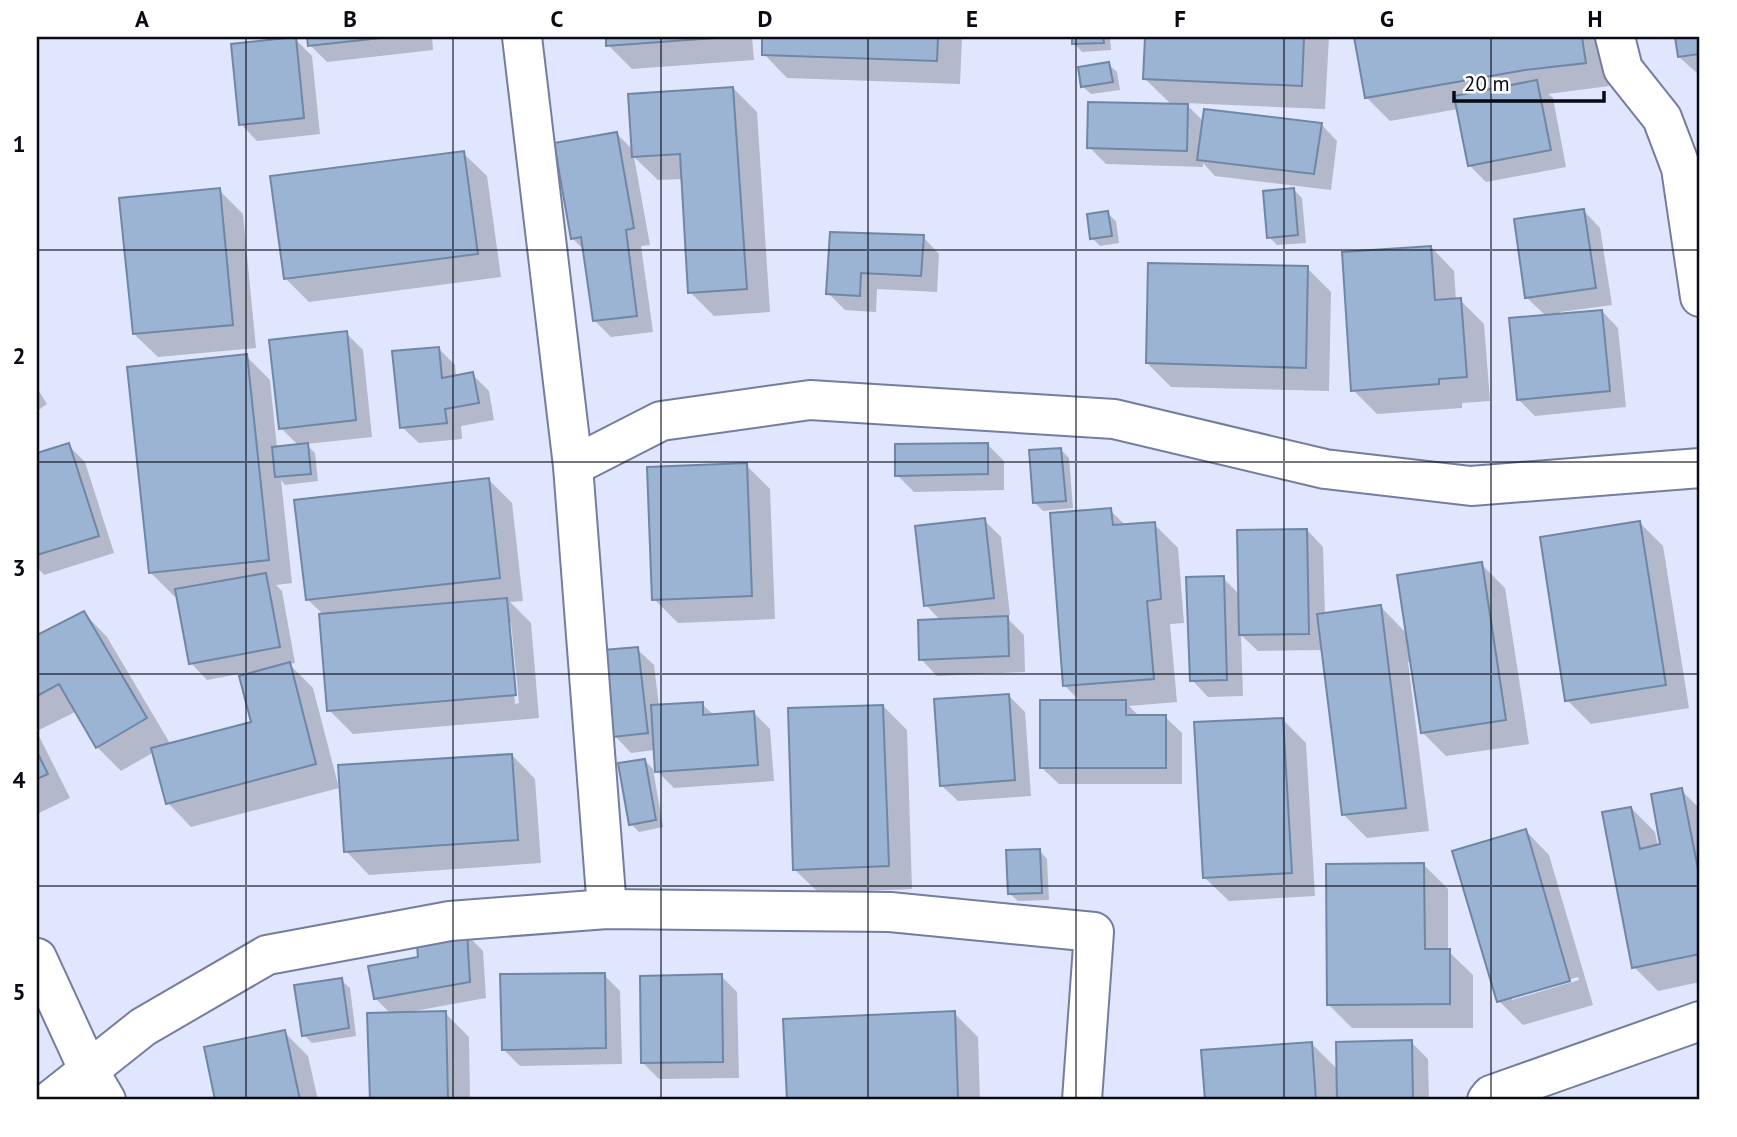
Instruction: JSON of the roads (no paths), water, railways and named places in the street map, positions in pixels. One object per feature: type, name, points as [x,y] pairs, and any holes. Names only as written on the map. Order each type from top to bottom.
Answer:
[{"type":"street","points":[[522,37],[573,466],[607,909]]},
{"type":"street","points":[[1615,37],[1623,69],[1662,118],[1686,137],[1681,168],[1700,297]]},
{"type":"street","points":[[573,466],[661,421],[810,400],[1114,419],[1325,469],[1471,486],[1700,468]]},
{"type":"street","points":[[51,1100],[97,1085],[143,1027],[267,955],[450,921],[607,909],[890,912],[1094,932],[1083,1100]]},
{"type":"street","points":[[37,958],[97,1085]]},
{"type":"street","points":[[1487,1100],[1491,1095],[1700,1021]]}]
